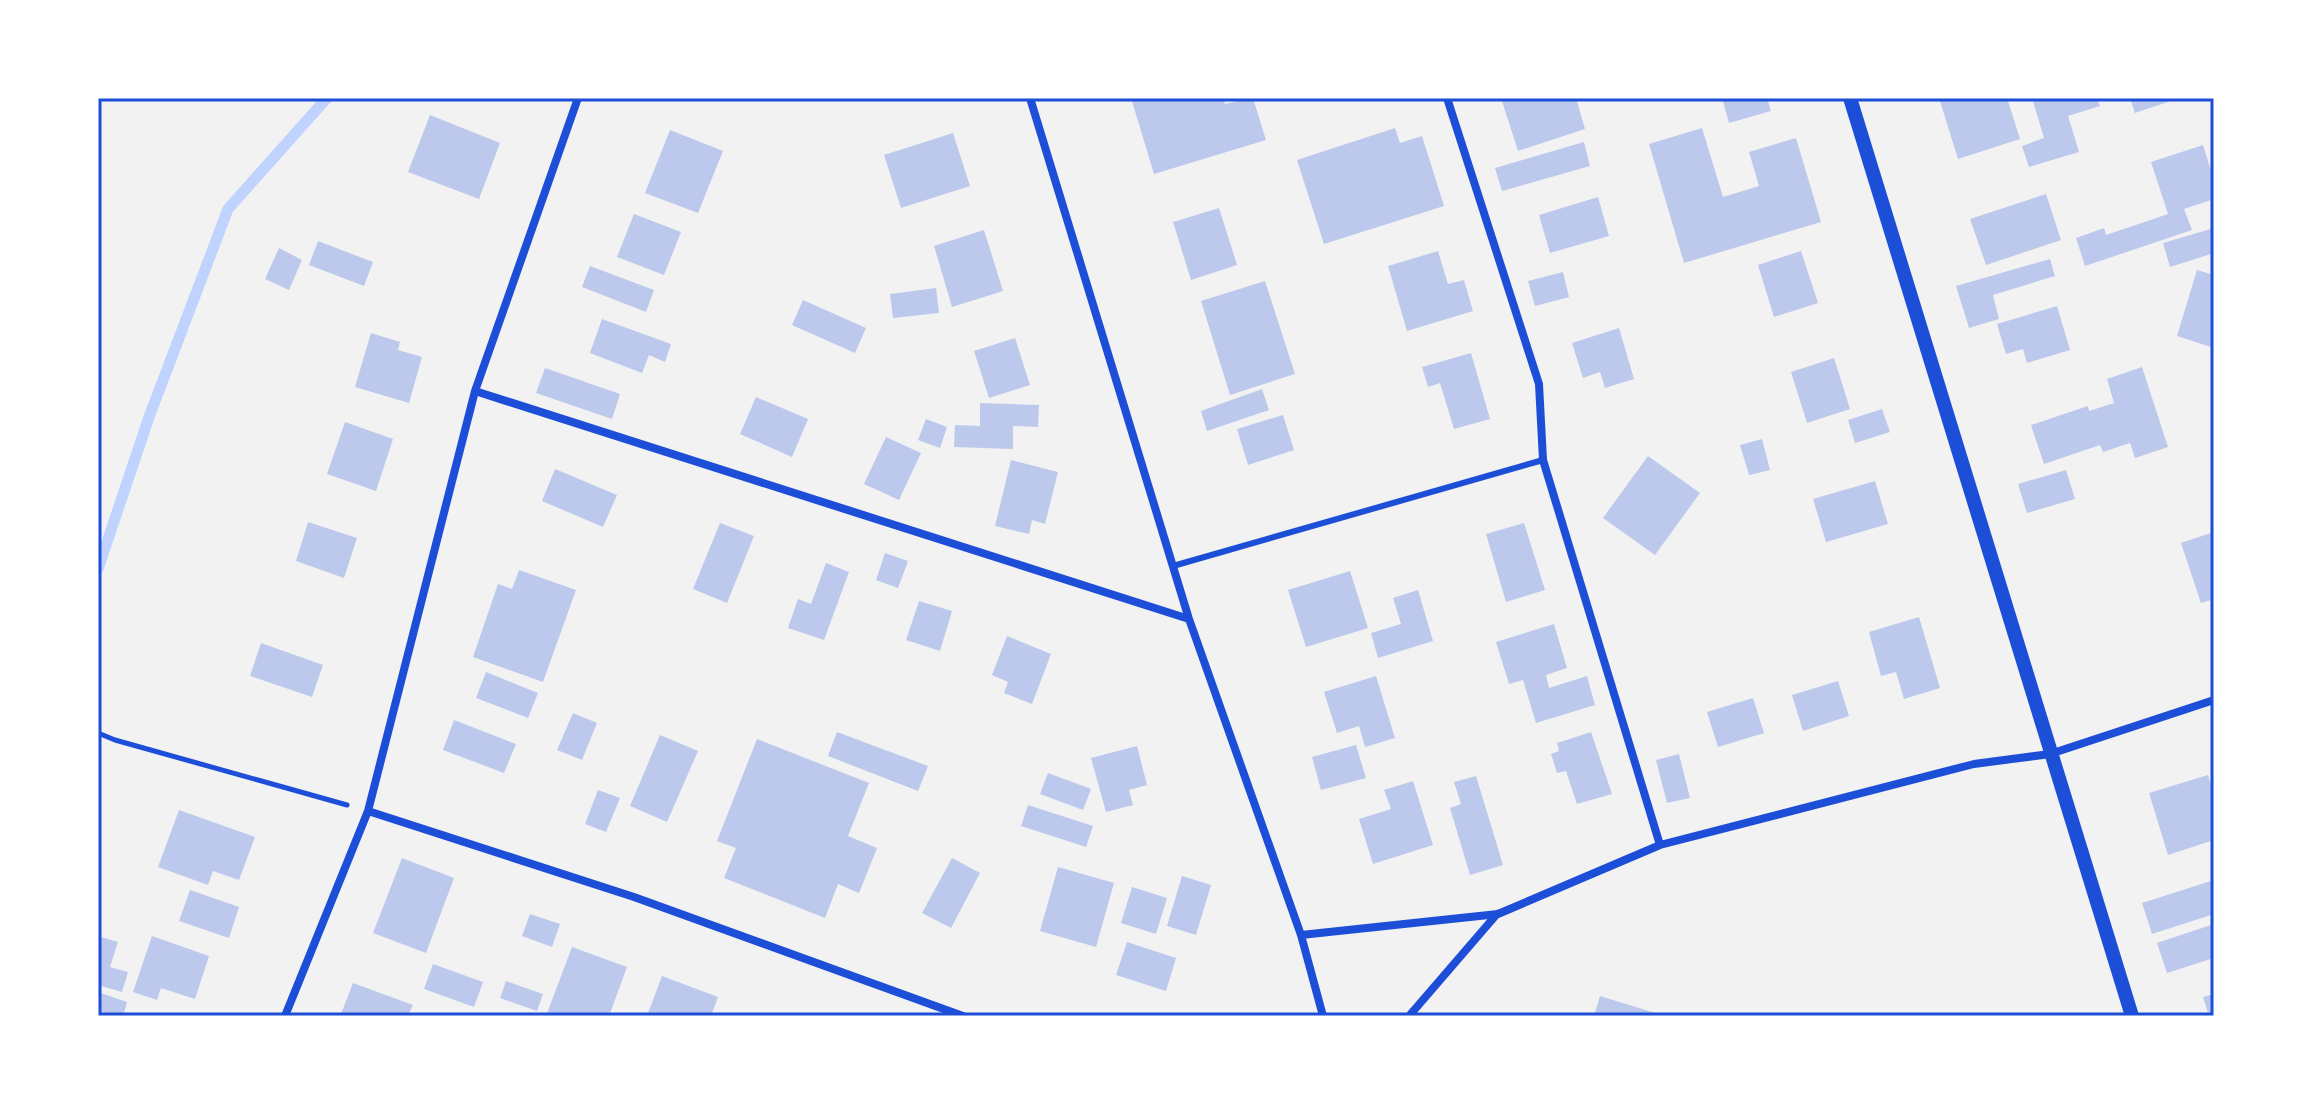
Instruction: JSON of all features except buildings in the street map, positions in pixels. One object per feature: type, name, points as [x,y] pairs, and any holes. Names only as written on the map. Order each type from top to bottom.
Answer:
[{"type":"street","points":[[285,1016],[368,811],[475,391],[578,98]]},
{"type":"street","points":[[1030,98],[1189,619],[1301,935],[1323,1016]]},
{"type":"street","points":[[1447,98],[1539,384],[1543,460],[1660,845]]},
{"type":"street","points":[[1850,98],[2132,1016]]},
{"type":"street","points":[[475,391],[1189,619]]},
{"type":"street","points":[[1301,935],[1498,914],[1660,845],[1974,764],[2050,754],[2214,700]]},
{"type":"street","points":[[368,811],[634,897],[963,1016]]},
{"type":"street","points":[[1409,1016],[1498,914]]},
{"type":"lane","points":[[1173,566],[1543,460]]},
{"type":"path","points":[[98,733],[368,811]]},
{"type":"waterway","points":[[98,569],[149,417],[228,209],[327,98]]}]
